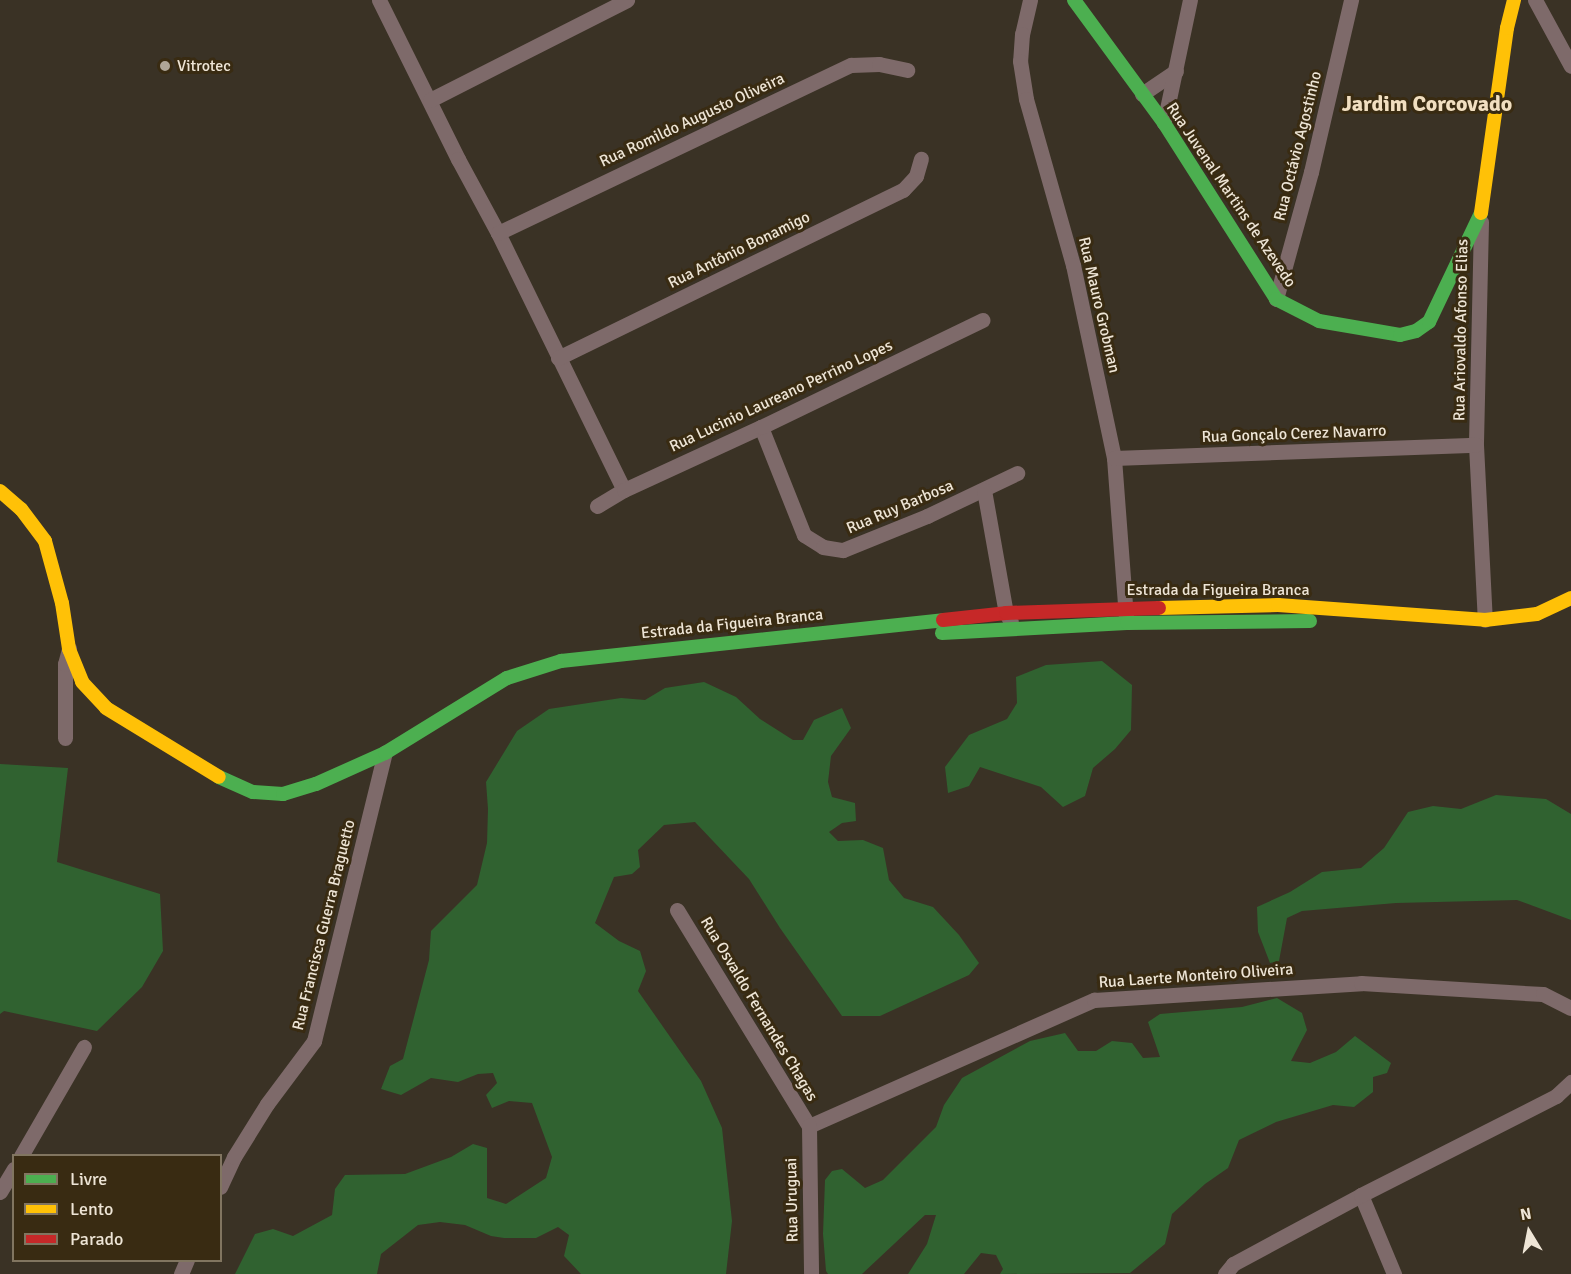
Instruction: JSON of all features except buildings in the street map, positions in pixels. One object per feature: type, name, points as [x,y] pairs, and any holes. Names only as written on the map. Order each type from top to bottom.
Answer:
[{"type":"main road","name":"Rua Juvenal Martins de Azevedo","points":[[1074,0],[1164,123],[1276,299],[1319,321],[1400,335],[1416,331],[1429,322],[1481,216],[1507,28],[1514,0]]},
{"type":"main road","name":"Estrada da Figueira Branca","points":[[0,491],[21,509],[45,541],[62,603],[69,650],[82,682],[106,708],[223,780],[253,792],[283,794],[316,784],[384,753],[507,678],[561,662],[1006,613],[1126,616],[1278,605],[1485,620],[1537,614],[1571,598]]},
{"type":"main road","points":[[846,630],[891,635],[1015,629],[1126,616],[1288,620],[1487,633],[1532,629],[1561,618]]},
{"type":"street","points":[[379,0],[498,233],[624,490]]},
{"type":"street","points":[[430,100],[627,0]]},
{"type":"street","name":"Rua Mauro Grobman","points":[[1030,0],[1022,34],[1020,61],[1026,99],[1073,265],[1114,458],[1126,616]]},
{"type":"street","points":[[1164,123],[1190,0]]},
{"type":"street","name":"Rua Octávio Agostinho","points":[[1276,299],[1311,172],[1351,0]]},
{"type":"street","points":[[1535,0],[1571,66]]},
{"type":"street","name":"Rua Romildo Augusto Oliveira","points":[[498,233],[851,65],[879,64],[907,70]]},
{"type":"street","points":[[1142,94],[1176,71]]},
{"type":"street","name":"Rua Antônio Bonamigo","points":[[558,358],[903,190],[916,176],[921,159]]},
{"type":"street","name":"Rua Ariovaldo Afonso Elias","points":[[1476,446],[1481,216]]},
{"type":"street","name":"Rua Lucinio Laureano Perrino Lopes","points":[[597,506],[624,490],[761,428],[982,320]]},
{"type":"street","name":"Rua Ruy Barbosa","points":[[761,428],[804,535],[824,547],[843,550],[984,490],[1017,472]]},
{"type":"street","points":[[1476,446],[1485,620]]},
{"type":"street","name":"Rua Gonçalo Cerez Navarro","points":[[1114,458],[1476,446]]},
{"type":"street","points":[[984,490],[1006,613],[1015,629]]},
{"type":"street","points":[[65,738],[65,664],[69,650]]},
{"type":"street","name":"Rua Francisca Guerra Braguetto","points":[[222,1183],[234,1157],[267,1104],[314,1041],[384,753]]},
{"type":"street","name":"Rua Osvaldo Fernandes Chagas","points":[[677,910],[809,1126]]},
{"type":"street","name":"Rua Laerte Monteiro Oliveira","points":[[809,1126],[1094,1000],[1361,983],[1544,994],[1571,1008]]},
{"type":"street","points":[[22,1154],[84,1047]]},
{"type":"street","points":[[1225,1274],[1233,1264],[1361,1195],[1556,1096],[1571,1082]]},
{"type":"street","name":"Rua Uruguai","points":[[809,1126],[811,1274]]},
{"type":"street","points":[[0,1192],[12,1172]]},
{"type":"street","points":[[1361,1195],[1394,1274]]},
{"type":"green space","points":[[1102,661],[1132,685],[1131,730],[1115,749],[1093,768],[1085,796],[1063,807],[1041,787],[980,767],[969,786],[948,793],[945,767],[969,735],[1007,719],[1017,703],[1016,677],[1046,665]]},
{"type":"green space","points":[[704,682],[736,697],[760,719],[793,740],[803,740],[814,720],[842,708],[851,728],[831,756],[828,782],[832,797],[855,803],[856,821],[842,823],[829,832],[838,841],[863,840],[883,848],[889,880],[904,898],[933,907],[959,935],[979,963],[969,975],[880,1016],[842,1016],[780,928],[749,879],[695,822],[664,825],[638,850],[640,867],[632,874],[614,877],[595,923],[619,941],[640,951],[646,971],[638,991],[701,1081],[722,1128],[732,1221],[726,1274],[581,1274],[564,1256],[569,1235],[558,1227],[536,1238],[504,1238],[491,1236],[465,1225],[440,1222],[418,1225],[381,1254],[377,1274],[235,1274],[255,1234],[273,1229],[293,1236],[332,1215],[335,1189],[345,1175],[405,1174],[451,1157],[473,1144],[487,1148],[487,1198],[506,1204],[546,1178],[552,1157],[532,1103],[509,1101],[492,1108],[486,1095],[497,1083],[493,1073],[478,1074],[458,1082],[431,1078],[401,1095],[381,1089],[390,1066],[403,1059],[429,960],[431,931],[477,885],[487,843],[486,782],[517,731],[549,709],[621,698],[645,700],[665,688]]},
{"type":"green space","points":[[0,764],[68,768],[57,862],[160,894],[163,951],[142,987],[97,1031],[4,1011],[0,1014]]},
{"type":"green space","points":[[1496,795],[1546,799],[1571,814],[1571,920],[1517,900],[1396,903],[1302,911],[1287,918],[1279,961],[1270,963],[1258,932],[1257,907],[1290,892],[1322,872],[1361,868],[1384,848],[1408,812],[1433,806],[1461,809]]},
{"type":"green space","points":[[1277,998],[1302,1013],[1307,1030],[1291,1061],[1310,1063],[1336,1052],[1355,1036],[1391,1063],[1387,1073],[1373,1077],[1373,1092],[1354,1107],[1333,1105],[1276,1122],[1239,1140],[1228,1168],[1205,1184],[1172,1214],[1165,1244],[1130,1273],[1000,1274],[1003,1269],[996,1255],[981,1253],[964,1274],[908,1274],[927,1244],[936,1215],[925,1215],[862,1274],[828,1274],[826,1271],[823,1234],[825,1180],[832,1171],[842,1169],[865,1188],[883,1180],[936,1127],[944,1105],[962,1078],[1030,1041],[1065,1033],[1078,1051],[1096,1051],[1112,1041],[1132,1043],[1143,1058],[1160,1057],[1148,1022],[1160,1014],[1242,1007]]},
{"type":"traffic: fast","points":[[1074,0],[1164,123],[1276,299],[1319,321],[1400,335],[1416,331],[1429,322],[1481,213]]},
{"type":"traffic: fast","points":[[219,777],[253,792],[283,794],[316,784],[385,753],[507,678],[561,661],[943,620]]},
{"type":"traffic: fast","points":[[942,633],[1127,623],[1310,621]]},
{"type":"traffic: slow","points":[[1481,213],[1507,28],[1514,0]]},
{"type":"traffic: slow","points":[[0,491],[21,509],[45,541],[62,603],[69,649],[82,682],[106,708],[219,777]]},
{"type":"traffic: slow","points":[[1159,608],[1278,605],[1485,620],[1537,614],[1571,598]]},
{"type":"traffic: jam","points":[[943,620],[1006,613],[1159,608]]},
{"type":"place","name":"Vitrotec","points":[[165,66]]},
{"type":"district","name":"Jardim Corcovado","points":[[1427,104]]}]
